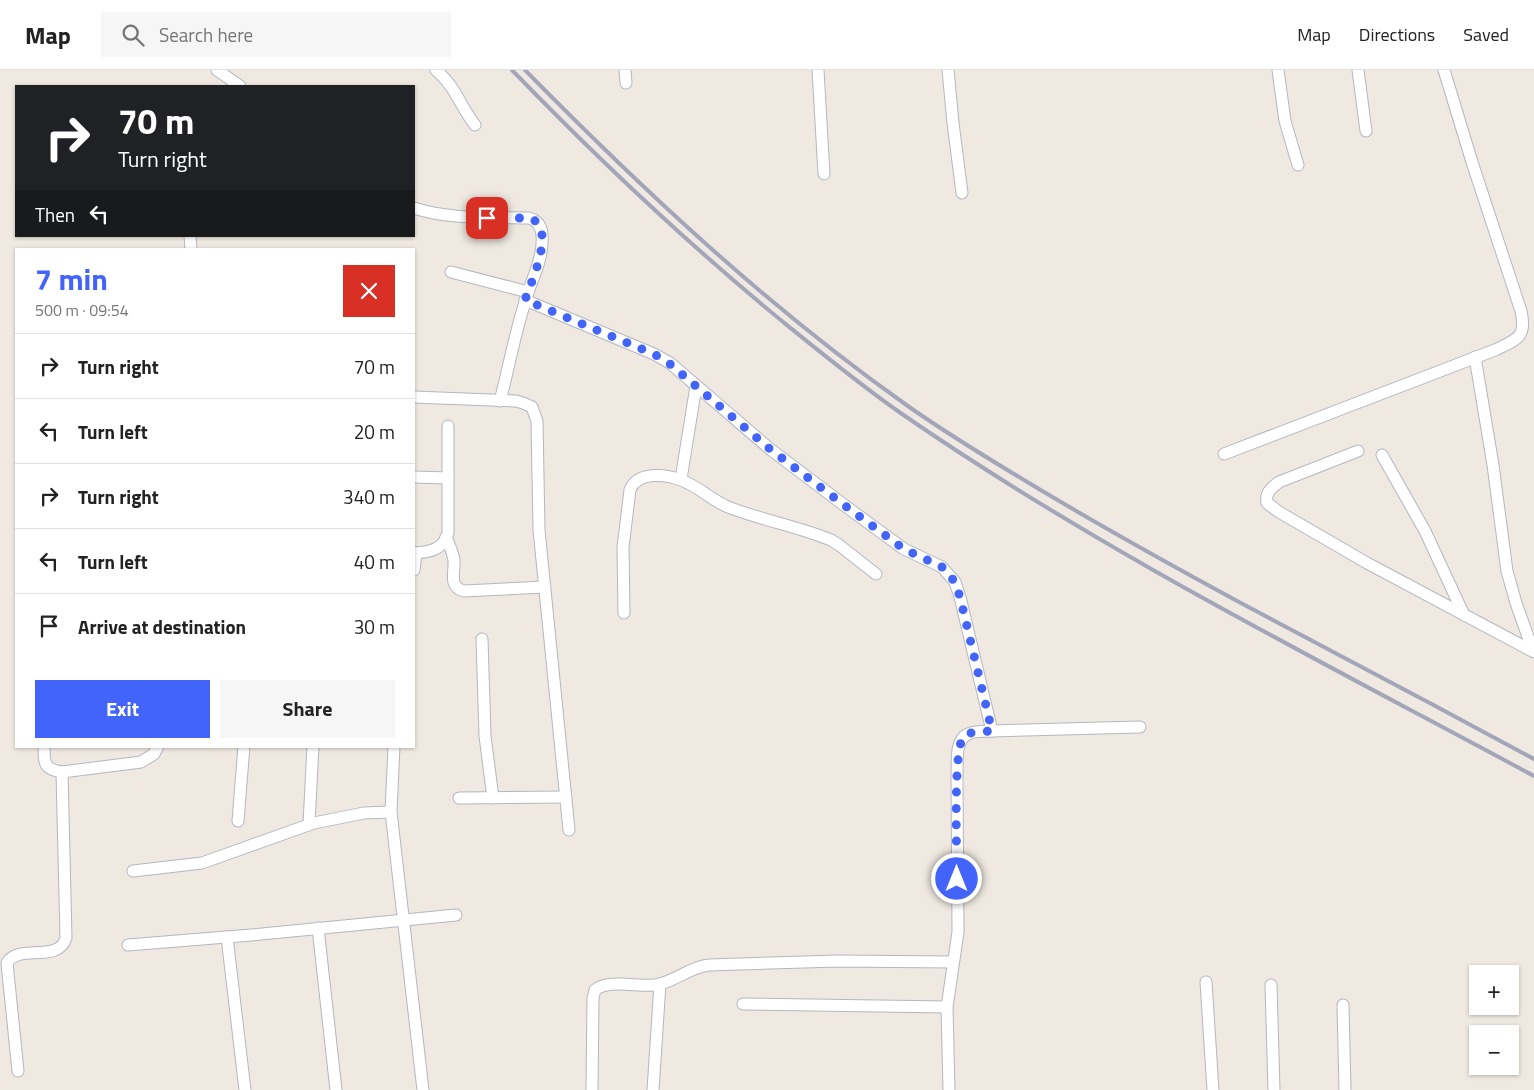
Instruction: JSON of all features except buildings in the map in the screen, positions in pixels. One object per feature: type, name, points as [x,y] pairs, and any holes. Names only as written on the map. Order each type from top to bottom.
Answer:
[{"type":"street","points":[[217,70],[239,85]]},
{"type":"street","points":[[436,70],[452,86],[465,112],[475,125]]},
{"type":"street","points":[[625,70],[626,83]]},
{"type":"street","points":[[818,70],[824,174]]},
{"type":"street","points":[[948,70],[962,193]]},
{"type":"street","points":[[1278,70],[1284,122],[1298,166]]},
{"type":"street","points":[[1358,70],[1366,131]]},
{"type":"street","points":[[1224,454],[1474,357],[1512,341],[1521,333],[1524,323],[1521,311],[1444,70]]},
{"type":"street","points":[[415,208],[452,216],[529,218],[535,220],[541,229],[542,245],[526,296],[500,401]]},
{"type":"street","points":[[451,272],[526,296],[654,354],[670,364],[770,449],[836,499],[904,549],[947,571],[955,582],[960,597],[992,731]]},
{"type":"street","points":[[1474,357],[1492,457],[1507,571],[1533,652]]},
{"type":"street","points":[[681,480],[696,386]]},
{"type":"street","points":[[415,397],[516,401],[528,405],[534,410],[536,415],[539,530],[569,830]]},
{"type":"street","points":[[415,553],[436,550],[442,545],[446,537],[449,525],[448,426]]},
{"type":"street","points":[[1358,452],[1279,482],[1270,489],[1267,495],[1267,503],[1351,554],[1533,652]]},
{"type":"street","points":[[1382,455],[1424,531],[1464,615]]},
{"type":"street","points":[[624,613],[623,546],[628,501],[633,483],[638,479],[650,476],[681,480],[728,507],[830,540],[839,544],[876,574]]},
{"type":"street","points":[[415,477],[448,478]]},
{"type":"street","points":[[446,537],[454,562],[453,582],[460,590],[545,587]]},
{"type":"street","points":[[482,639],[485,736],[493,798]]},
{"type":"street","points":[[948,1090],[947,1007],[958,932],[956,839],[959,744],[968,733],[1140,727]]},
{"type":"street","points":[[44,748],[44,759],[47,766],[62,772],[141,762],[154,754],[157,748]]},
{"type":"street","points":[[238,821],[244,748]]},
{"type":"street","points":[[309,824],[313,748]]},
{"type":"street","points":[[394,748],[391,812],[423,1090]]},
{"type":"street","points":[[18,1071],[7,963],[14,956],[58,949],[63,945],[66,938],[62,772]]},
{"type":"street","points":[[459,798],[566,797]]},
{"type":"street","points":[[133,871],[202,863],[309,824],[364,813],[391,812]]},
{"type":"street","points":[[128,945],[456,915]]},
{"type":"street","points":[[318,928],[336,1090]]},
{"type":"street","points":[[227,937],[245,1090]]},
{"type":"street","points":[[592,1090],[595,990],[602,986],[647,986],[660,984],[702,966],[837,961],[953,962]]},
{"type":"street","points":[[1206,982],[1213,1090]]},
{"type":"street","points":[[653,1090],[660,984]]},
{"type":"street","points":[[1271,985],[1274,1090]]},
{"type":"street","points":[[744,1004],[947,1007]]},
{"type":"street","points":[[1343,1005],[1345,1090]]},
{"type":"railway","points":[[512,70],[578,137],[716,265],[830,360],[902,414],[1055,513],[1134,559],[1213,604],[1534,776]]},
{"type":"railway","points":[[525,70],[661,203],[755,287],[854,366],[919,414],[1077,512],[1239,602],[1534,759]]},
{"type":"route","points":[[487,218],[529,218],[538,222],[540,226],[542,236],[541,252],[525,300],[654,354],[670,364],[770,449],[812,481],[904,549],[942,567],[951,576],[960,597],[992,731],[968,733],[959,744],[956,839],[957,879]]}]
